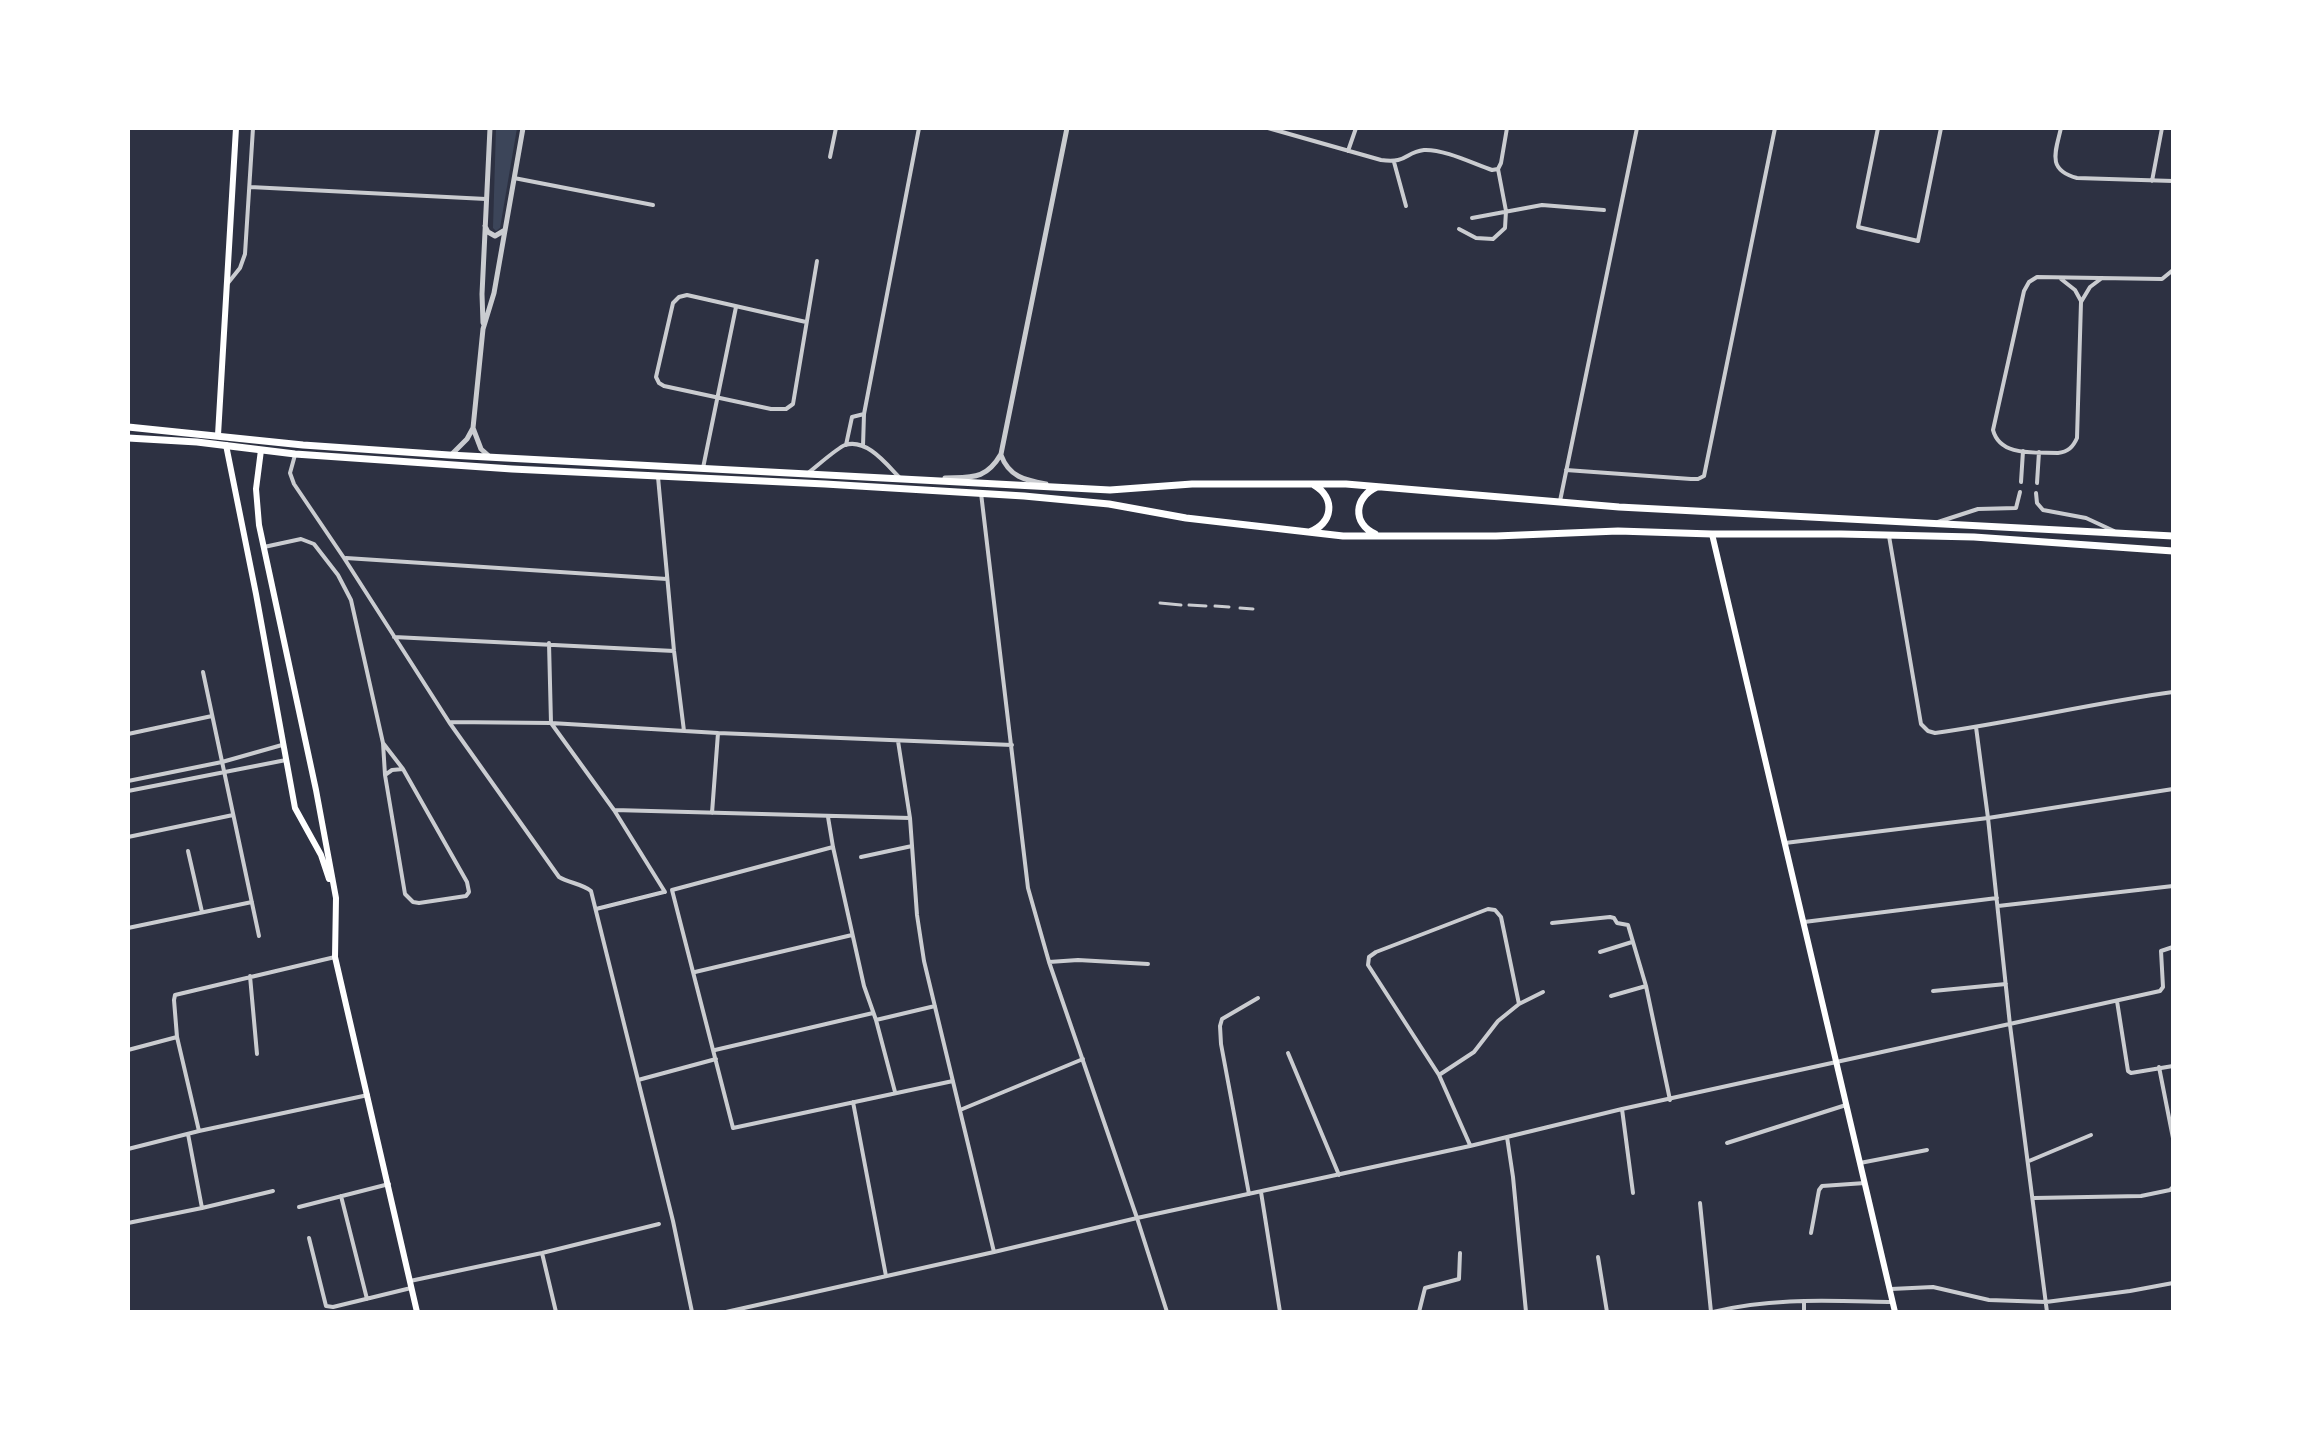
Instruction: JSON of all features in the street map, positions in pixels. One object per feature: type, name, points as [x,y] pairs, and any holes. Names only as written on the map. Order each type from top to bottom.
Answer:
[{"type":"highway","points":[[128,427],[303,445],[449,455],[1110,490],[1168,485],[1304,483],[1383,486],[1619,507],[2173,536]]},
{"type":"highway","points":[[128,438],[295,454],[981,493],[1109,504],[1186,518],[1343,536],[1496,536],[1618,531],[1811,533],[1974,537],[2173,551]]},
{"type":"highway","points":[[1303,532],[1322,525],[1329,510],[1329,502],[1323,491],[1304,483]]},
{"type":"highway","points":[[1381,536],[1363,526],[1358,512],[1360,500],[1365,494],[1383,486]]},
{"type":"main road","points":[[218,435],[236,128]]},
{"type":"main road","points":[[226,445],[295,808],[321,855],[336,898]]},
{"type":"main road","points":[[261,450],[256,507],[336,898],[335,957],[417,1312]]},
{"type":"main road","points":[[1712,534],[1895,1312]]},
{"type":"street","points":[[226,287],[240,268],[245,254],[253,128]]},
{"type":"street","points":[[490,128],[483,329],[473,428],[481,449],[491,457]]},
{"type":"street","points":[[483,329],[494,293],[523,128]]},
{"type":"street","points":[[830,157],[836,128]]},
{"type":"street","points":[[863,446],[864,414],[919,128]]},
{"type":"street","points":[[930,479],[977,477],[991,468],[1001,454],[1067,128]]},
{"type":"street","points":[[1348,151],[1356,128]]},
{"type":"street","points":[[1459,229],[1476,238],[1493,239],[1505,228],[1506,211],[1498,169],[1507,128]]},
{"type":"street","points":[[1560,501],[1637,128]]},
{"type":"street","points":[[1566,470],[1691,479],[1704,476],[1775,128]]},
{"type":"street","points":[[1878,128],[1858,227],[1918,241],[1941,128]]},
{"type":"street","points":[[2061,128],[2055,154],[2060,171],[2066,175],[2173,181]]},
{"type":"street","points":[[2152,181],[2162,128]]},
{"type":"street","points":[[1272,129],[1394,162],[1426,150],[1438,151],[1492,170],[1498,169]]},
{"type":"street","points":[[1394,162],[1406,206]]},
{"type":"street","points":[[514,178],[653,205]]},
{"type":"street","points":[[250,187],[486,199]]},
{"type":"street","points":[[1472,218],[1542,205],[1604,210]]},
{"type":"street","points":[[485,226],[492,235],[498,236],[505,230]]},
{"type":"street","points":[[806,322],[687,295],[679,297],[673,303],[656,377],[664,386],[716,398],[779,410],[793,404],[817,261]]},
{"type":"street","points":[[2059,278],[2075,290],[2081,302],[2077,438],[2064,452],[2023,451],[2002,446],[1993,430],[2024,291],[2029,282],[2037,277],[2162,279],[2173,270]]},
{"type":"street","points":[[2081,302],[2090,287],[2102,278]]},
{"type":"street","points":[[703,468],[736,307]]},
{"type":"street","points":[[846,445],[852,417],[864,414]]},
{"type":"street","points":[[449,455],[459,449],[473,428]]},
{"type":"street","points":[[806,474],[846,445],[872,450],[900,478]]},
{"type":"street","points":[[2021,482],[2023,451]]},
{"type":"street","points":[[2037,483],[2039,452]]},
{"type":"street","points":[[295,454],[291,480],[449,722],[559,877],[591,891],[673,1221],[692,1312]]},
{"type":"street","points":[[1001,454],[1008,470],[1015,475],[1061,487]]},
{"type":"street","points":[[658,477],[684,731]]},
{"type":"street","points":[[1935,523],[1978,509],[2016,508],[2020,492]]},
{"type":"street","points":[[981,493],[1028,888],[1049,962],[1167,1312]]},
{"type":"street","points":[[2036,493],[2037,503],[2043,510],[2086,518],[2120,534]]},
{"type":"street","points":[[1889,536],[1921,724],[1928,731],[1935,733],[1976,727],[2119,699],[2173,692]]},
{"type":"street","points":[[263,548],[307,540],[320,550],[351,600],[383,743],[385,775],[405,894],[419,903],[466,896],[469,892],[467,882],[403,769],[383,743]]},
{"type":"street","points":[[344,558],[667,579]]},
{"type":"street","points":[[1160,603],[1181,605]]},
{"type":"street","points":[[1189,605],[1206,606]]},
{"type":"street","points":[[1215,606],[1229,607]]},
{"type":"street","points":[[1240,608],[1253,609]]},
{"type":"street","points":[[394,637],[674,651]]},
{"type":"street","points":[[549,643],[551,723],[614,810],[665,892]]},
{"type":"street","points":[[203,672],[259,936]]},
{"type":"street","points":[[128,734],[212,716]]},
{"type":"street","points":[[449,722],[551,723],[1012,745]]},
{"type":"street","points":[[1976,727],[2047,1312]]},
{"type":"street","points":[[712,813],[718,733]]},
{"type":"street","points":[[898,740],[910,818],[917,915],[924,961],[994,1252]]},
{"type":"street","points":[[128,781],[222,762],[282,745]]},
{"type":"street","points":[[128,791],[286,760]]},
{"type":"street","points":[[385,775],[392,770],[403,769]]},
{"type":"street","points":[[1785,843],[1988,818],[2173,789]]},
{"type":"street","points":[[614,810],[910,818]]},
{"type":"street","points":[[128,837],[233,815]]},
{"type":"street","points":[[828,817],[864,986],[895,1092]]},
{"type":"street","points":[[861,857],[912,846]]},
{"type":"street","points":[[596,909],[833,847]]},
{"type":"street","points":[[188,851],[202,912]]},
{"type":"street","points":[[1998,906],[2173,886]]},
{"type":"street","points":[[672,890],[734,1129],[953,1081]]},
{"type":"street","points":[[1803,922],[1997,898]]},
{"type":"street","points":[[128,928],[252,902]]},
{"type":"street","points":[[1470,1146],[1439,1075],[1368,965],[1369,957],[1371,953],[1488,909],[1495,910],[1501,917],[1519,1004]]},
{"type":"street","points":[[1552,923],[1610,917],[1617,923],[1628,925],[1646,986],[1670,1100]]},
{"type":"street","points":[[695,972],[852,935]]},
{"type":"street","points":[[1600,952],[1632,942]]},
{"type":"street","points":[[726,1312],[2162,989],[2161,951],[2173,947]]},
{"type":"street","points":[[199,1131],[177,1037],[175,995],[335,957]]},
{"type":"street","points":[[1049,962],[1078,960],[1148,964]]},
{"type":"street","points":[[250,976],[257,1054]]},
{"type":"street","points":[[1933,991],[2006,984]]},
{"type":"street","points":[[1611,996],[1646,986]]},
{"type":"street","points":[[1439,1075],[1474,1052],[1498,1021],[1519,1004],[1543,992]]},
{"type":"street","points":[[1249,1194],[1220,1026],[1225,1017],[1258,998]]},
{"type":"street","points":[[2117,1000],[2128,1071],[2173,1066]]},
{"type":"street","points":[[876,1020],[935,1006]]},
{"type":"street","points":[[715,1050],[873,1013]]},
{"type":"street","points":[[128,1050],[177,1037]]},
{"type":"street","points":[[1288,1053],[1339,1175]]},
{"type":"street","points":[[637,1080],[716,1059]]},
{"type":"street","points":[[960,1110],[1083,1059]]},
{"type":"street","points":[[2159,1067],[2173,1138]]},
{"type":"street","points":[[128,1149],[368,1095]]},
{"type":"street","points":[[853,1102],[886,1276]]},
{"type":"street","points":[[1727,1143],[1846,1105]]},
{"type":"street","points":[[1622,1109],[1633,1193]]},
{"type":"street","points":[[188,1134],[202,1208]]},
{"type":"street","points":[[2029,1161],[2091,1135]]},
{"type":"street","points":[[1507,1137],[1526,1312]]},
{"type":"street","points":[[1860,1163],[1927,1150]]},
{"type":"street","points":[[1811,1233],[1822,1186],[1865,1183]]},
{"type":"street","points":[[299,1207],[389,1184]]},
{"type":"street","points":[[2034,1198],[2141,1196],[2173,1187]]},
{"type":"street","points":[[128,1223],[273,1191]]},
{"type":"street","points":[[1261,1191],[1280,1312]]},
{"type":"street","points":[[341,1196],[367,1299]]},
{"type":"street","points":[[1700,1203],[1712,1312],[1775,1301],[1893,1302]]},
{"type":"street","points":[[309,1238],[326,1306],[333,1307],[659,1224]]},
{"type":"street","points":[[542,1253],[556,1312]]},
{"type":"street","points":[[1419,1312],[1425,1288],[1459,1279],[1460,1253]]},
{"type":"street","points":[[1598,1257],[1607,1312]]},
{"type":"street","points":[[1890,1289],[1933,1287],[1989,1300],[2046,1302],[2173,1283]]},
{"type":"street","points":[[1804,1301],[1804,1312]]},
{"type":"shaded area","points":[[496,128],[517,128],[500,228],[496,231],[493,228]]}]
